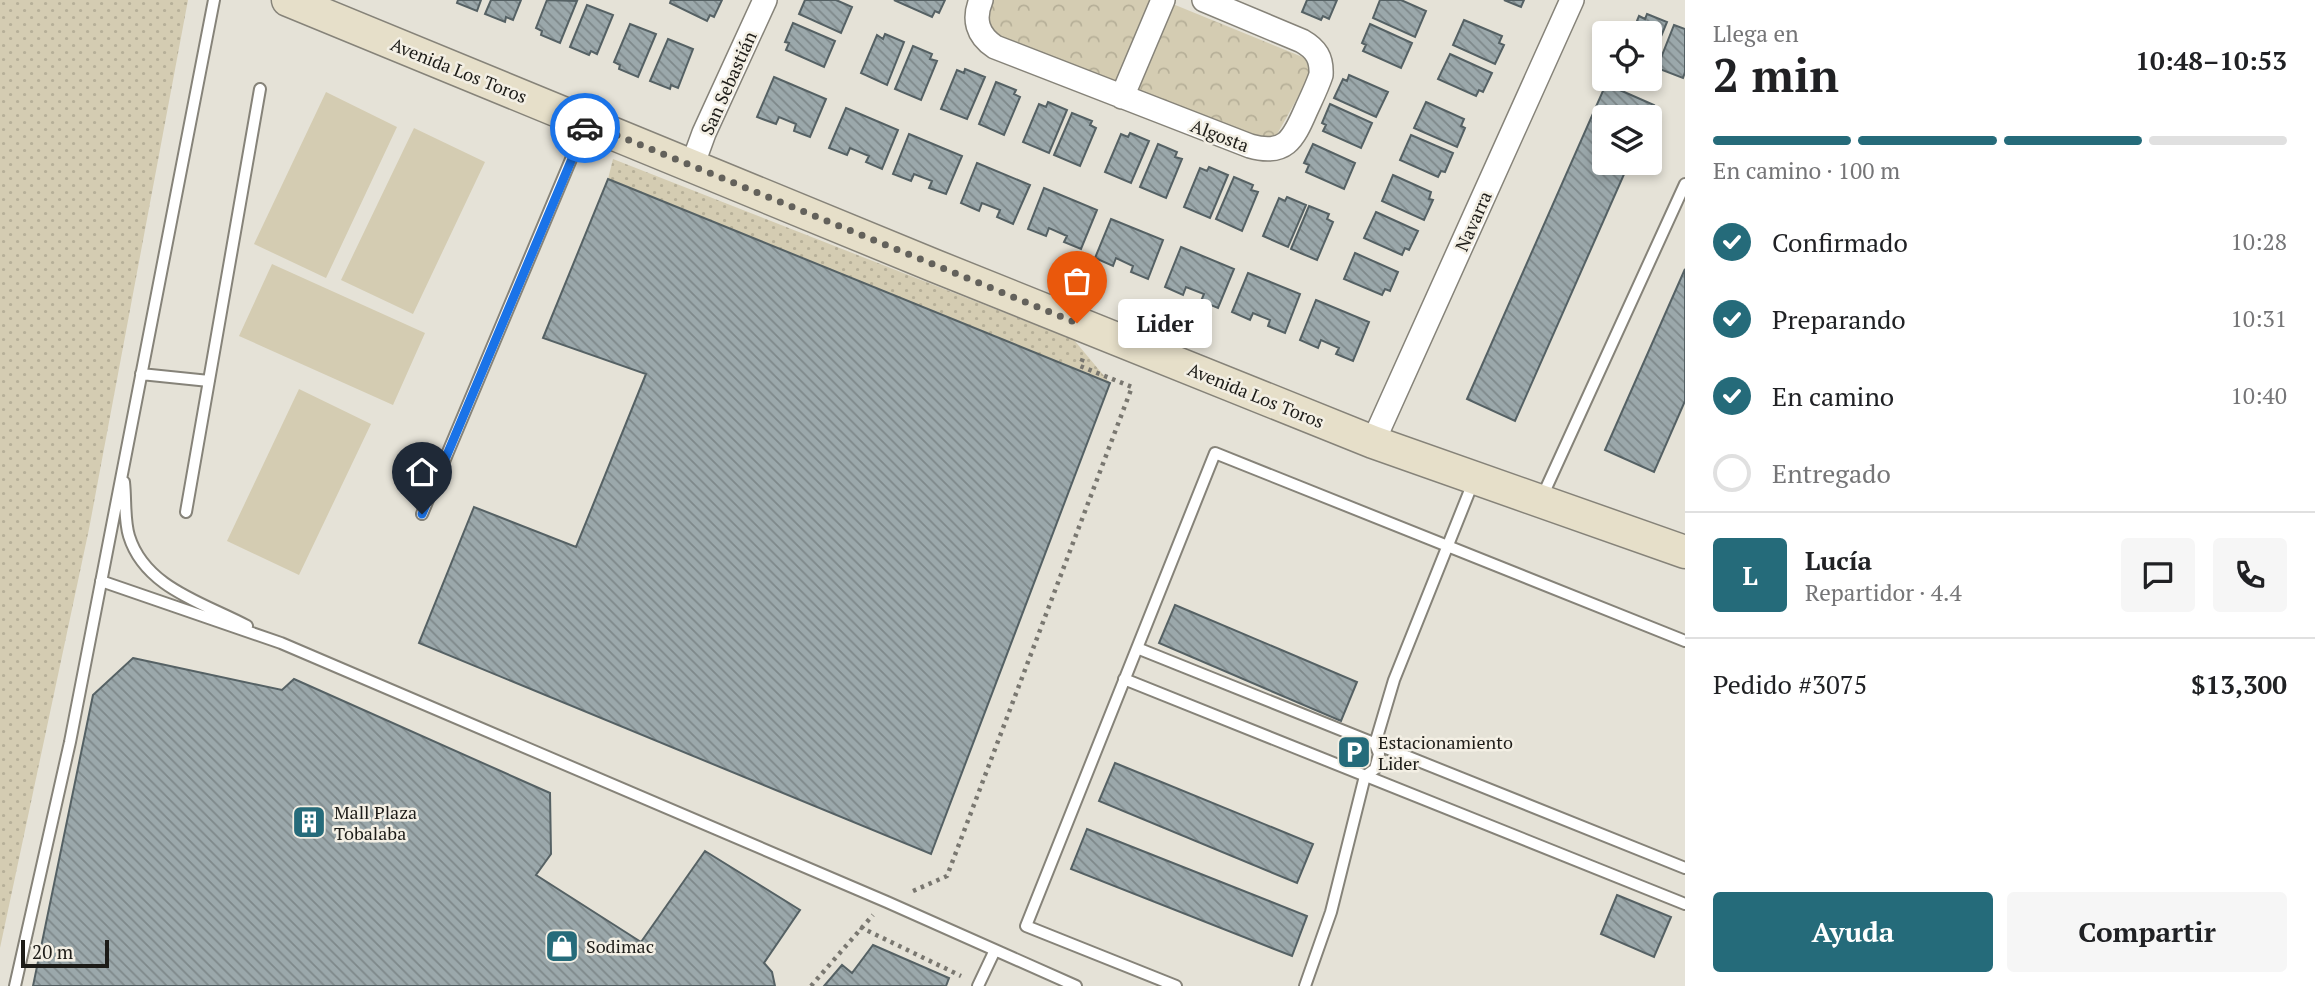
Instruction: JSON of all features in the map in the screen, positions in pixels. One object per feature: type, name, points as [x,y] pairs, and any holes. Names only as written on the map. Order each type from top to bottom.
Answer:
[{"type":"main road","name":"Avenida Los Toros","points":[[288,0],[1373,442],[1685,552]]},
{"type":"street","name":"San Sebastián","points":[[692,166],[704,133],[765,0]]},
{"type":"street","name":"Algosta","points":[[981,0],[976,19],[987,42],[1260,149],[1278,148],[1293,138],[1321,75],[1322,66],[1316,51],[1302,41],[1204,0]]},
{"type":"street","points":[[1122,97],[1163,0]]},
{"type":"street","name":"Navarra","points":[[1373,442],[1572,0]]},
{"type":"lane","points":[[15,986],[70,741],[214,0]]},
{"type":"lane","points":[[186,512],[260,89]]},
{"type":"lane","points":[[422,514],[587,123]]},
{"type":"lane","points":[[1539,502],[1685,184]]},
{"type":"lane","points":[[141,374],[209,381]]},
{"type":"lane","points":[[1177,986],[1026,926],[1215,453],[1685,641]]},
{"type":"lane","points":[[123,469],[129,536],[146,569],[167,586],[281,643],[887,902],[1076,986]]},
{"type":"lane","points":[[1305,986],[1331,912],[1365,776],[1375,769],[1379,754],[1375,744],[1394,680],[1474,479]]},
{"type":"lane","points":[[101,581],[281,643]]},
{"type":"lane","points":[[1137,648],[1685,868]]},
{"type":"lane","points":[[1124,679],[1685,904]]},
{"type":"lane","points":[[979,986],[995,950]]},
{"type":"path","points":[[811,986],[860,927],[887,902],[947,876],[1132,387],[1080,366]]},
{"type":"path","points":[[860,927],[979,986]]},
{"type":"green space","points":[[0,0],[188,0],[89,529],[0,948]]},
{"type":"green space","points":[[993,0],[1163,0],[1305,58],[1311,74],[1276,136],[1252,140],[997,39],[986,18]]},
{"type":"green space","points":[[326,92],[397,127],[326,278],[254,244]]},
{"type":"green space","points":[[414,128],[485,162],[413,314],[341,280]]},
{"type":"green space","points":[[613,159],[1074,340],[1110,383],[608,179]]},
{"type":"green space","points":[[272,264],[425,333],[393,405],[239,336]]},
{"type":"green space","points":[[299,389],[371,424],[299,575],[227,541]]},
{"type":"building","points":[[458,0],[481,0],[477,11],[457,3]]},
{"type":"building","points":[[491,0],[521,0],[513,20],[506,17],[505,22],[485,14]]},
{"type":"building","points":[[547,0],[577,1],[560,43],[541,35],[542,31],[536,28]]},
{"type":"building","points":[[671,0],[722,0],[714,17],[710,15],[707,21],[670,3]]},
{"type":"building","points":[[805,0],[836,0],[852,7],[841,33],[799,14]]},
{"type":"building","points":[[894,0],[945,0],[939,13],[935,11],[932,17]]},
{"type":"building","points":[[1307,0],[1337,0],[1329,19],[1323,16],[1321,20],[1302,12]]},
{"type":"building","points":[[1380,0],[1401,0],[1426,11],[1415,37],[1373,18]]},
{"type":"building","points":[[1504,0],[1524,0],[1521,7]]},
{"type":"building","points":[[587,5],[613,15],[597,54],[591,51],[589,55],[570,47]]},
{"type":"building","points":[[1647,14],[1667,22],[1662,34],[1662,21],[1637,21],[1639,16],[1645,19]]},
{"type":"building","points":[[1464,20],[1502,36],[1499,43],[1504,45],[1495,64],[1453,45]]},
{"type":"building","points":[[793,23],[835,41],[824,67],[786,50],[789,43],[785,42]]},
{"type":"building","points":[[630,24],[656,34],[638,77],[619,69],[620,65],[614,62]]},
{"type":"building","points":[[1370,24],[1412,43],[1401,68],[1363,51],[1366,45],[1362,43]]},
{"type":"building","points":[[1674,25],[1685,29],[1683,78],[1662,70],[1662,55]]},
{"type":"building","points":[[885,34],[904,42],[887,85],[861,73],[877,35],[883,39]]},
{"type":"building","points":[[668,39],[693,49],[678,88],[671,85],[670,89],[650,81]]},
{"type":"building","points":[[913,46],[932,54],[930,59],[937,61],[921,100],[895,89]]},
{"type":"building","points":[[1450,54],[1492,73],[1483,92],[1479,90],[1476,96],[1438,79]]},
{"type":"building","points":[[965,69],[985,77],[967,119],[941,109],[957,70],[964,73]]},
{"type":"building","points":[[1349,75],[1388,92],[1376,117],[1334,98],[1343,79],[1347,81]]},
{"type":"building","points":[[774,77],[826,99],[810,137],[794,131],[796,124],[779,117],[776,124],[757,117]]},
{"type":"building","points":[[996,82],[1016,90],[1014,94],[1020,97],[1004,135],[979,124]]},
{"type":"building","points":[[1603,91],[1622,91],[1654,105],[1597,105]]},
{"type":"building","points":[[1048,102],[1067,110],[1049,153],[1023,142],[1039,104],[1046,107]]},
{"type":"building","points":[[1426,102],[1464,119],[1461,126],[1465,128],[1457,147],[1414,128]]},
{"type":"building","points":[[1330,104],[1372,123],[1361,148],[1323,131],[1326,125],[1322,123]]},
{"type":"building","points":[[846,108],[898,130],[882,169],[866,162],[869,156],[850,148],[847,155],[829,148]]},
{"type":"building","points":[[1072,113],[1092,121],[1090,125],[1096,128],[1080,166],[1054,155]]},
{"type":"building","points":[[1592,116],[1592,175],[1624,175],[1515,421],[1467,399]]},
{"type":"building","points":[[1130,133],[1149,141],[1131,183],[1105,172],[1121,134],[1128,137]]},
{"type":"building","points":[[909,134],[962,156],[946,194],[929,188],[932,181],[914,174],[911,181],[893,174]]},
{"type":"building","points":[[1411,135],[1453,153],[1445,172],[1441,171],[1438,177],[1400,160]]},
{"type":"building","points":[[1158,144],[1177,152],[1175,157],[1182,159],[1166,198],[1140,187]]},
{"type":"building","points":[[1313,144],[1355,163],[1344,189],[1306,172],[1309,165],[1304,163]]},
{"type":"building","points":[[977,163],[1030,185],[1013,224],[997,217],[1000,210],[982,203],[979,211],[961,203]]},
{"type":"building","points":[[1209,167],[1228,175],[1210,218],[1184,207],[1200,168],[1207,171]]},
{"type":"building","points":[[1393,175],[1431,192],[1429,199],[1433,200],[1424,220],[1382,201]]},
{"type":"building","points":[[1234,177],[1253,185],[1251,190],[1258,192],[1242,231],[1216,219]]},
{"type":"building","points":[[608,179],[1110,383],[931,854],[419,643],[474,507],[576,547],[646,374],[543,338]]},
{"type":"building","points":[[1044,188],[1097,210],[1081,249],[1064,242],[1067,236],[1049,228],[1046,236],[1028,229]]},
{"type":"building","points":[[1287,197],[1306,205],[1288,247],[1263,236],[1279,198],[1285,201]]},
{"type":"building","points":[[1309,206],[1329,214],[1327,219],[1333,222],[1317,260],[1291,249]]},
{"type":"building","points":[[1376,212],[1418,231],[1409,250],[1405,248],[1402,255],[1364,238]]},
{"type":"building","points":[[1111,219],[1163,240],[1148,279],[1131,272],[1133,266],[1116,258],[1113,266],[1095,258]]},
{"type":"building","points":[[1181,247],[1234,269],[1218,308],[1201,301],[1204,294],[1186,287],[1183,295],[1165,287]]},
{"type":"building","points":[[1355,253],[1398,272],[1390,291],[1385,289],[1382,295],[1344,279]]},
{"type":"building","points":[[1685,269],[1685,401],[1654,472],[1605,450]]},
{"type":"building","points":[[1248,273],[1300,294],[1285,333],[1268,326],[1270,320],[1253,313],[1250,320],[1232,312]]},
{"type":"building","points":[[1316,300],[1369,322],[1353,361],[1336,354],[1339,348],[1321,340],[1318,348],[1300,340]]},
{"type":"building","points":[[1175,605],[1357,682],[1341,721],[1159,643]]},
{"type":"building","name":"Mall Plaza Tobalaba","points":[[133,658],[282,690],[294,679],[550,793],[551,854],[536,875],[641,942],[705,851],[800,910],[764,963],[772,972],[775,986],[33,986],[93,695]]},
{"type":"building","points":[[1115,763],[1313,844],[1297,883],[1099,801]]},
{"type":"building","points":[[1087,829],[1307,916],[1292,956],[1071,869]]},
{"type":"building","points":[[1617,895],[1671,917],[1654,957],[1601,934]]},
{"type":"building","points":[[873,945],[949,978],[946,986],[824,986],[842,965],[852,973]]},
{"type":"way so far","points":[[585,128],[587,123],[1077,323]]},
{"type":"place","name":"Lider","points":[[1077,323]]},
{"type":"place","name":"Estacionamiento Lider","points":[[1354,752]]},
{"type":"place","name":"Mall Plaza Tobalaba","points":[[309,822]]},
{"type":"place","name":"Sodimac","points":[[562,946]]},
{"type":"route","points":[[422,514],[585,128]]}]
